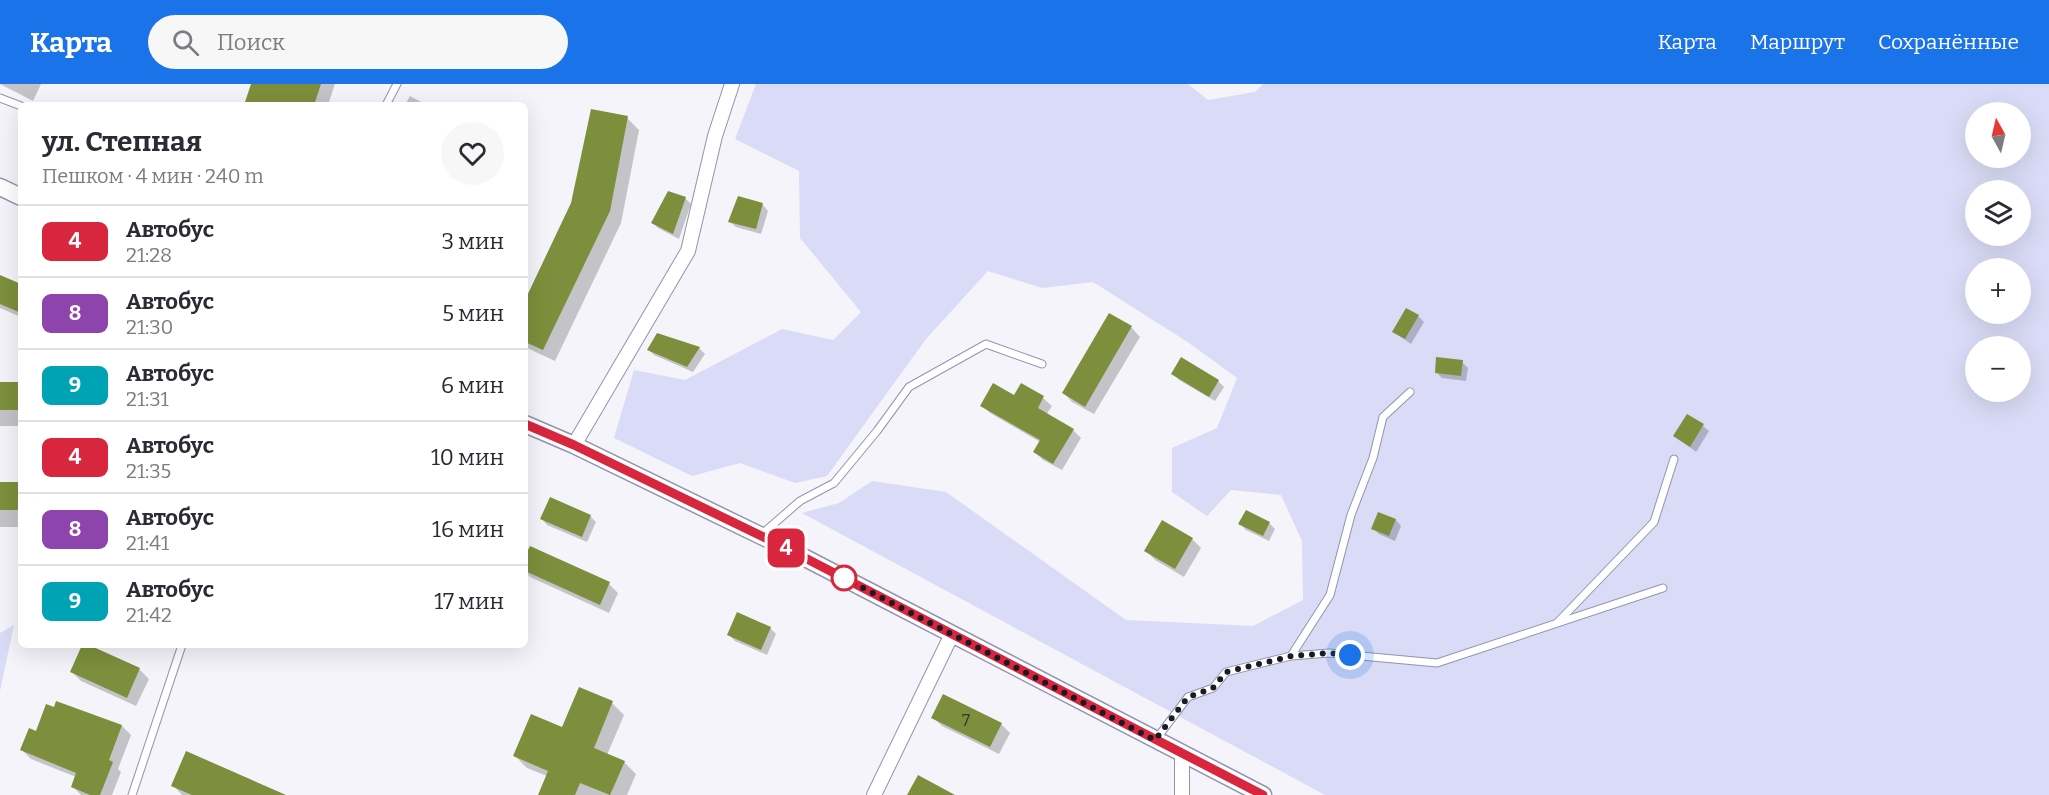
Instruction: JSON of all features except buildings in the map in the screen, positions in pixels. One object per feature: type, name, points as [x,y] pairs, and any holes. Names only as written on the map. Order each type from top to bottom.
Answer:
[{"type":"street","points":[[574,445],[688,251],[715,136],[732,84]]},
{"type":"street","points":[[0,186],[18,195]]},
{"type":"street","points":[[528,425],[574,445],[760,536],[1263,795]]},
{"type":"street","points":[[874,795],[952,634]]},
{"type":"street","points":[[1182,754],[1182,795]]},
{"type":"lane","points":[[388,102],[397,84]]},
{"type":"lane","points":[[0,98],[18,105]]},
{"type":"lane","points":[[760,536],[800,501],[834,483],[877,431],[909,387],[986,344],[1042,364]]},
{"type":"lane","points":[[1292,656],[1330,595],[1351,515],[1373,458],[1383,417],[1410,392]]},
{"type":"lane","points":[[1556,624],[1654,522],[1674,459]]},
{"type":"lane","points":[[1155,740],[1188,697],[1213,688],[1226,672],[1292,656],[1329,653],[1437,663],[1663,588]]},
{"type":"lane","points":[[132,795],[181,648]]},
{"type":"shaded area","points":[[756,84],[1188,84],[1208,100],[1255,92],[1263,84],[2049,84],[2049,795],[1325,795],[802,513],[839,503],[872,481],[946,492],[1126,620],[1253,626],[1303,600],[1302,541],[1281,495],[1231,490],[1207,516],[1172,492],[1172,448],[1217,428],[1237,378],[1189,343],[1093,282],[1042,288],[988,271],[926,339],[827,476],[795,483],[740,463],[692,476],[614,438],[634,370],[685,380],[782,329],[833,340],[861,312],[800,238],[799,171],[735,139]]},
{"type":"shaded area","points":[[14,625],[0,691],[0,633]]},
{"type":"bus line","name":"4","points":[[528,425],[574,445],[782,546],[1263,795]]},
{"type":"route","points":[[844,578],[1155,740],[1188,697],[1213,688],[1226,672],[1292,656],[1329,653],[1350,655]]}]
